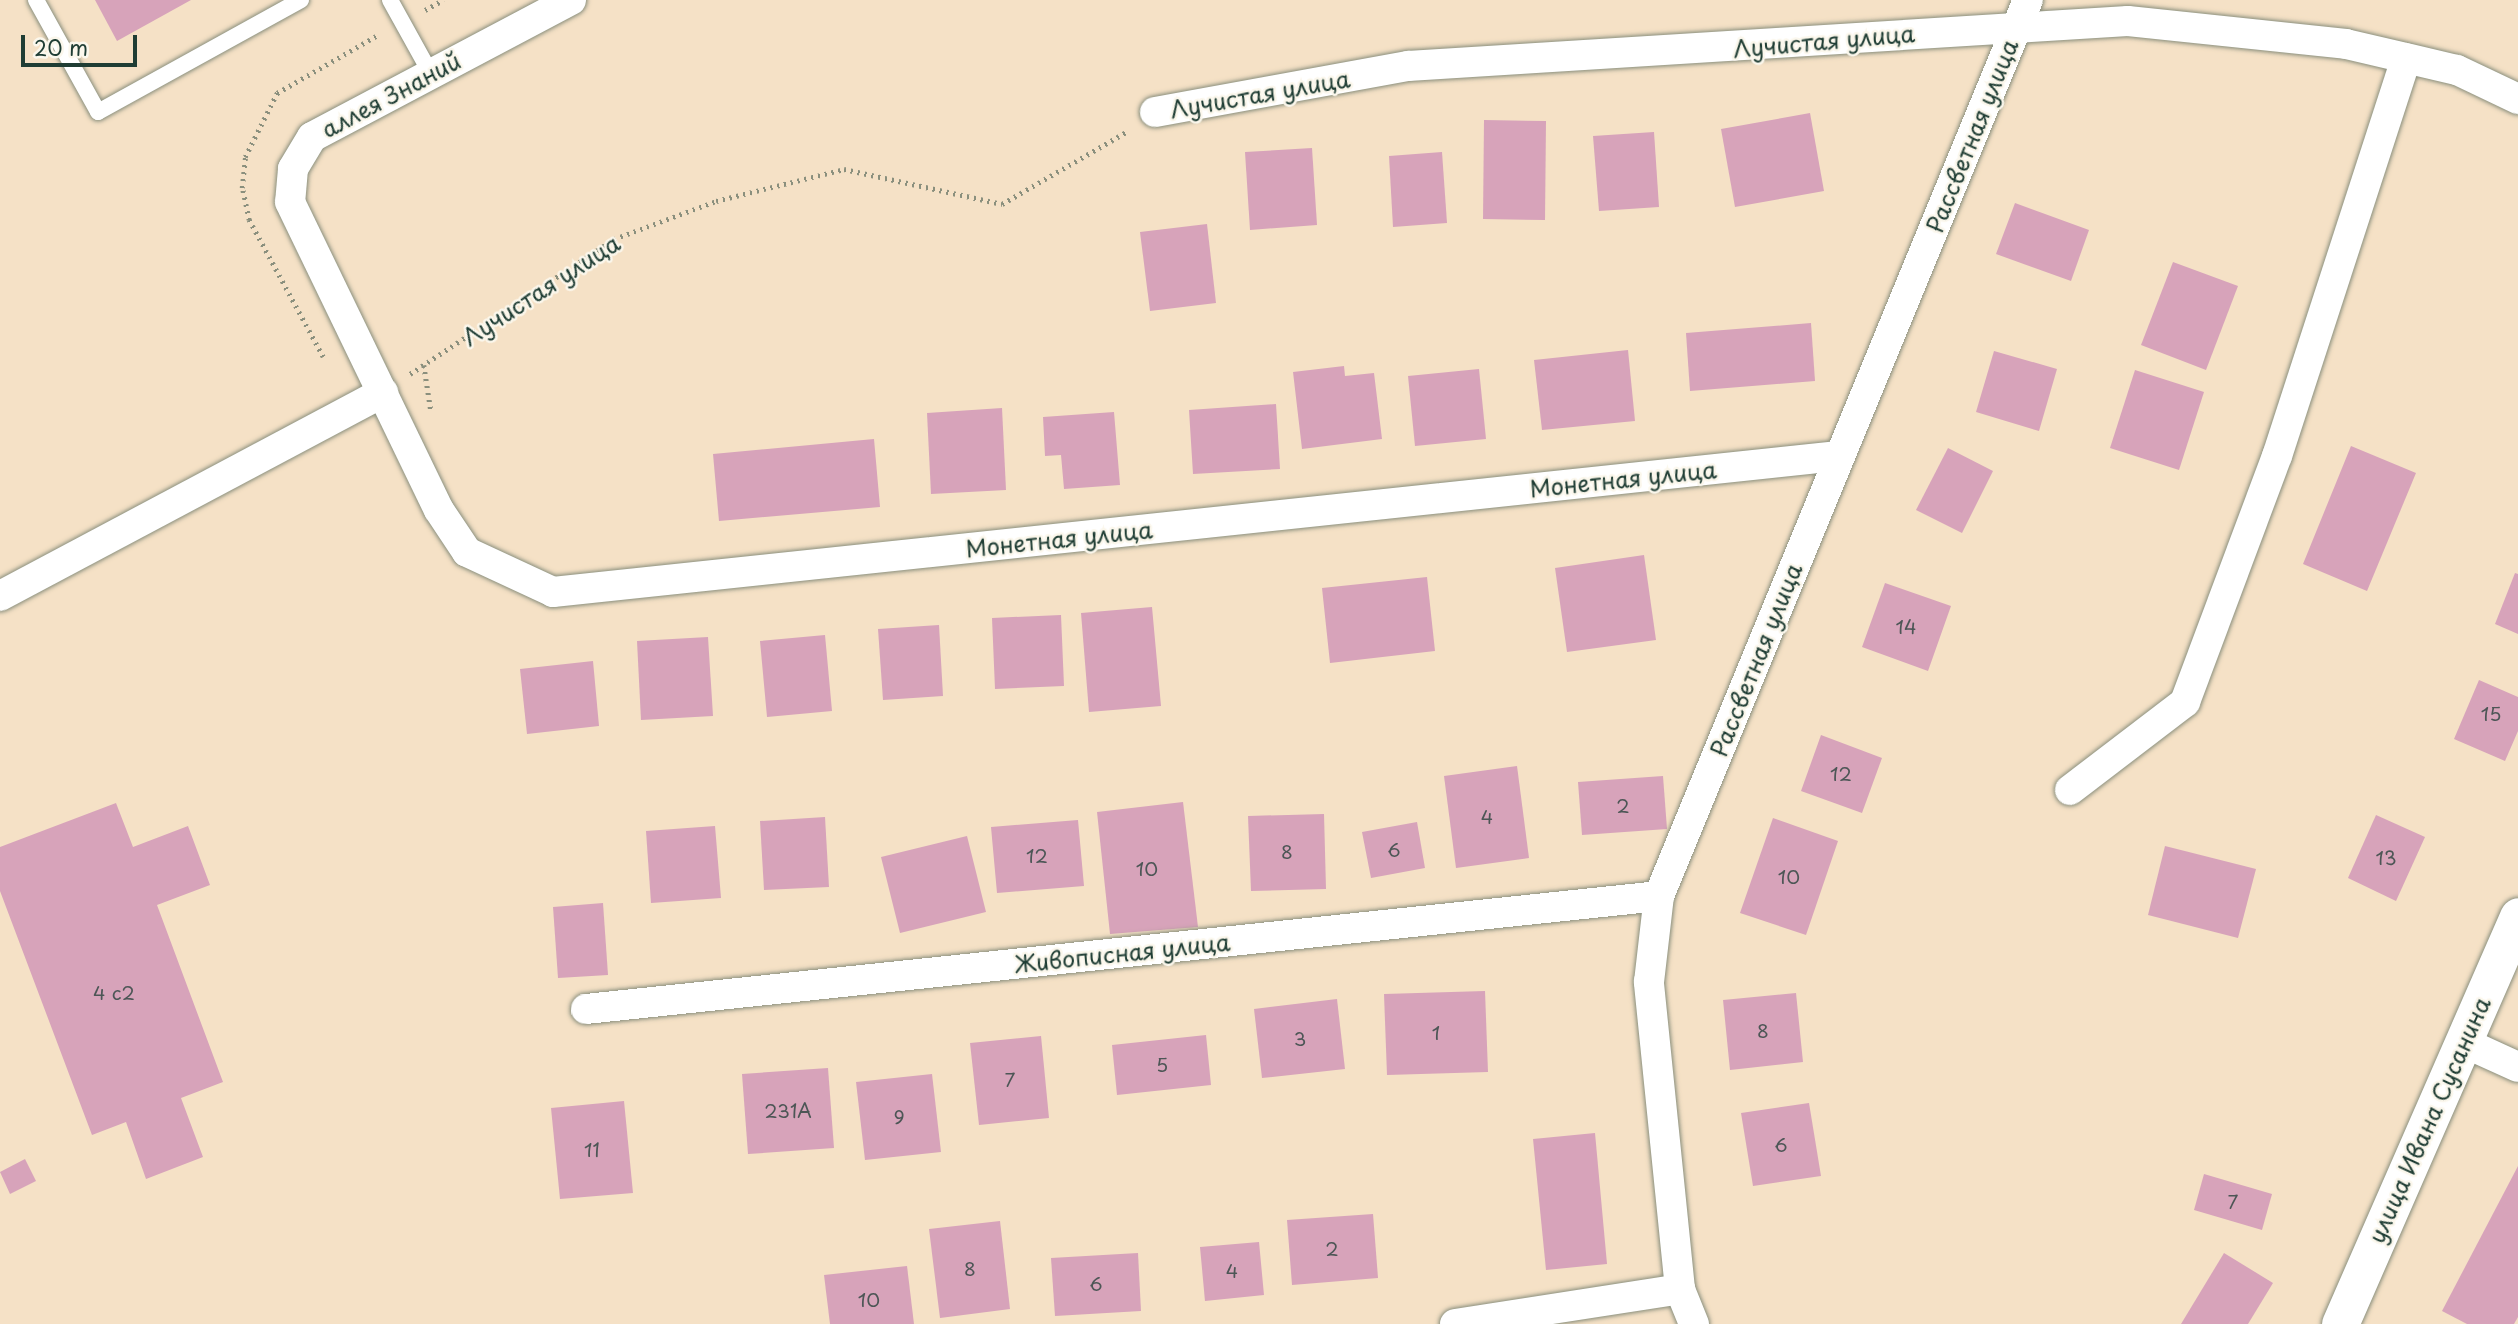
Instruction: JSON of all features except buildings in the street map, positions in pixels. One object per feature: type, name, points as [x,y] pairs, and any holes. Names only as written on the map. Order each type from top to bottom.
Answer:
[{"type":"street","name":"аллея Знаний","points":[[383,392],[296,223],[293,169],[312,137],[571,0]]},
{"type":"street","name":"Лучистая улица","points":[[1155,112],[1408,66],[1742,48],[2023,12],[2346,44],[2457,70],[2518,99]]},
{"type":"street","name":"Рассветная улица","points":[[1694,1324],[1680,1289],[1649,982],[1659,896],[2023,12]]},
{"type":"street","points":[[2070,790],[2185,702],[2277,456],[2406,58]]},
{"type":"street","points":[[0,596],[383,392]]},
{"type":"street","name":"Монетная улица","points":[[383,392],[467,552],[553,592],[1839,456]]},
{"type":"street","name":"Живописная улица","points":[[586,1010],[1659,896]]},
{"type":"street","name":"улица Ивана Сусанина","points":[[2340,1324],[2518,916]]},
{"type":"street","points":[[2463,1042],[2518,1067]]},
{"type":"street","points":[[1455,1324],[1680,1289]]},
{"type":"lane","points":[[36,0],[97,112],[302,0]]},
{"type":"lane","points":[[390,0],[430,74]]},
{"type":"path","name":"Лучистая улица","points":[[383,392],[614,239],[716,201],[845,169],[1002,204],[1089,159],[1155,112]]}]
